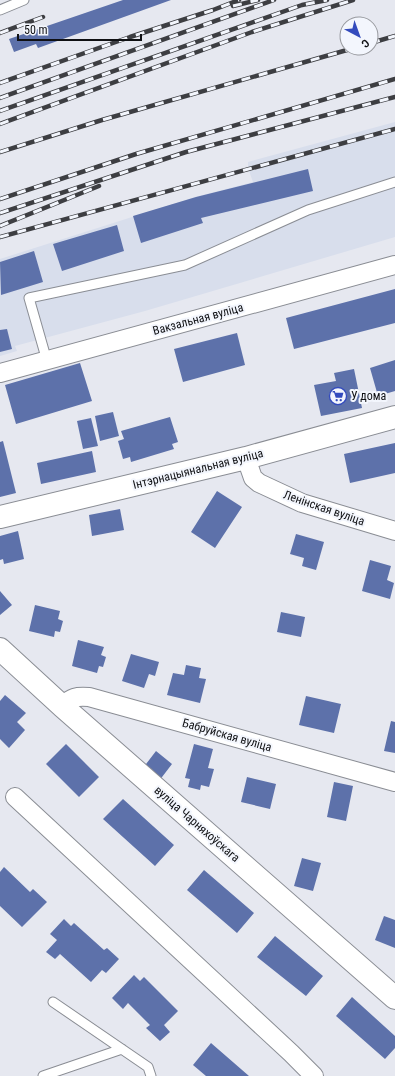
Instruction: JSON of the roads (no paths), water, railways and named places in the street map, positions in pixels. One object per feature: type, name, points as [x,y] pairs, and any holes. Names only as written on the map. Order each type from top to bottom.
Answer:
[{"type":"street","name":"Вакзальная вуліца","points":[[0,373],[395,265]]},
{"type":"street","name":"Інтэрнацыянальная вуліца","points":[[0,517],[246,458],[395,417]]},
{"type":"street","name":"Ленінская вуліца","points":[[246,458],[253,478],[259,483],[302,502],[395,531]]},
{"type":"street","name":"вуліца Чарняхоўскага","points":[[0,648],[62,706],[395,998]]},
{"type":"street","name":"Бабруйская вуліца","points":[[62,706],[68,700],[77,696],[89,697],[395,782]]},
{"type":"street","points":[[15,797],[285,1047],[314,1076]]},
{"type":"lane","points":[[0,10],[24,0]]},
{"type":"lane","points":[[46,361],[29,298],[185,265],[308,210],[395,182]]},
{"type":"lane","points":[[53,1002],[148,1067],[151,1076]]},
{"type":"lane","points":[[44,1076],[122,1049]]},
{"type":"railway","points":[[0,83],[239,0]]},
{"type":"railway","points":[[233,6],[258,0]]},
{"type":"railway","points":[[0,98],[274,0]]},
{"type":"railway","points":[[0,111],[302,5],[327,0]]},
{"type":"railway","points":[[0,124],[252,32],[353,0]]},
{"type":"railway","points":[[0,33],[43,17]]},
{"type":"railway","points":[[379,41],[395,36]]},
{"type":"railway","points":[[0,152],[102,120],[339,52]]},
{"type":"railway","points":[[0,199],[136,154],[395,79]]},
{"type":"railway","points":[[0,213],[186,152],[395,97]]},
{"type":"railway","points":[[0,237],[395,129]]},
{"type":"railway","points":[[0,226],[99,186]]},
{"type":"place","name":"У дома","points":[[338,396]]}]
